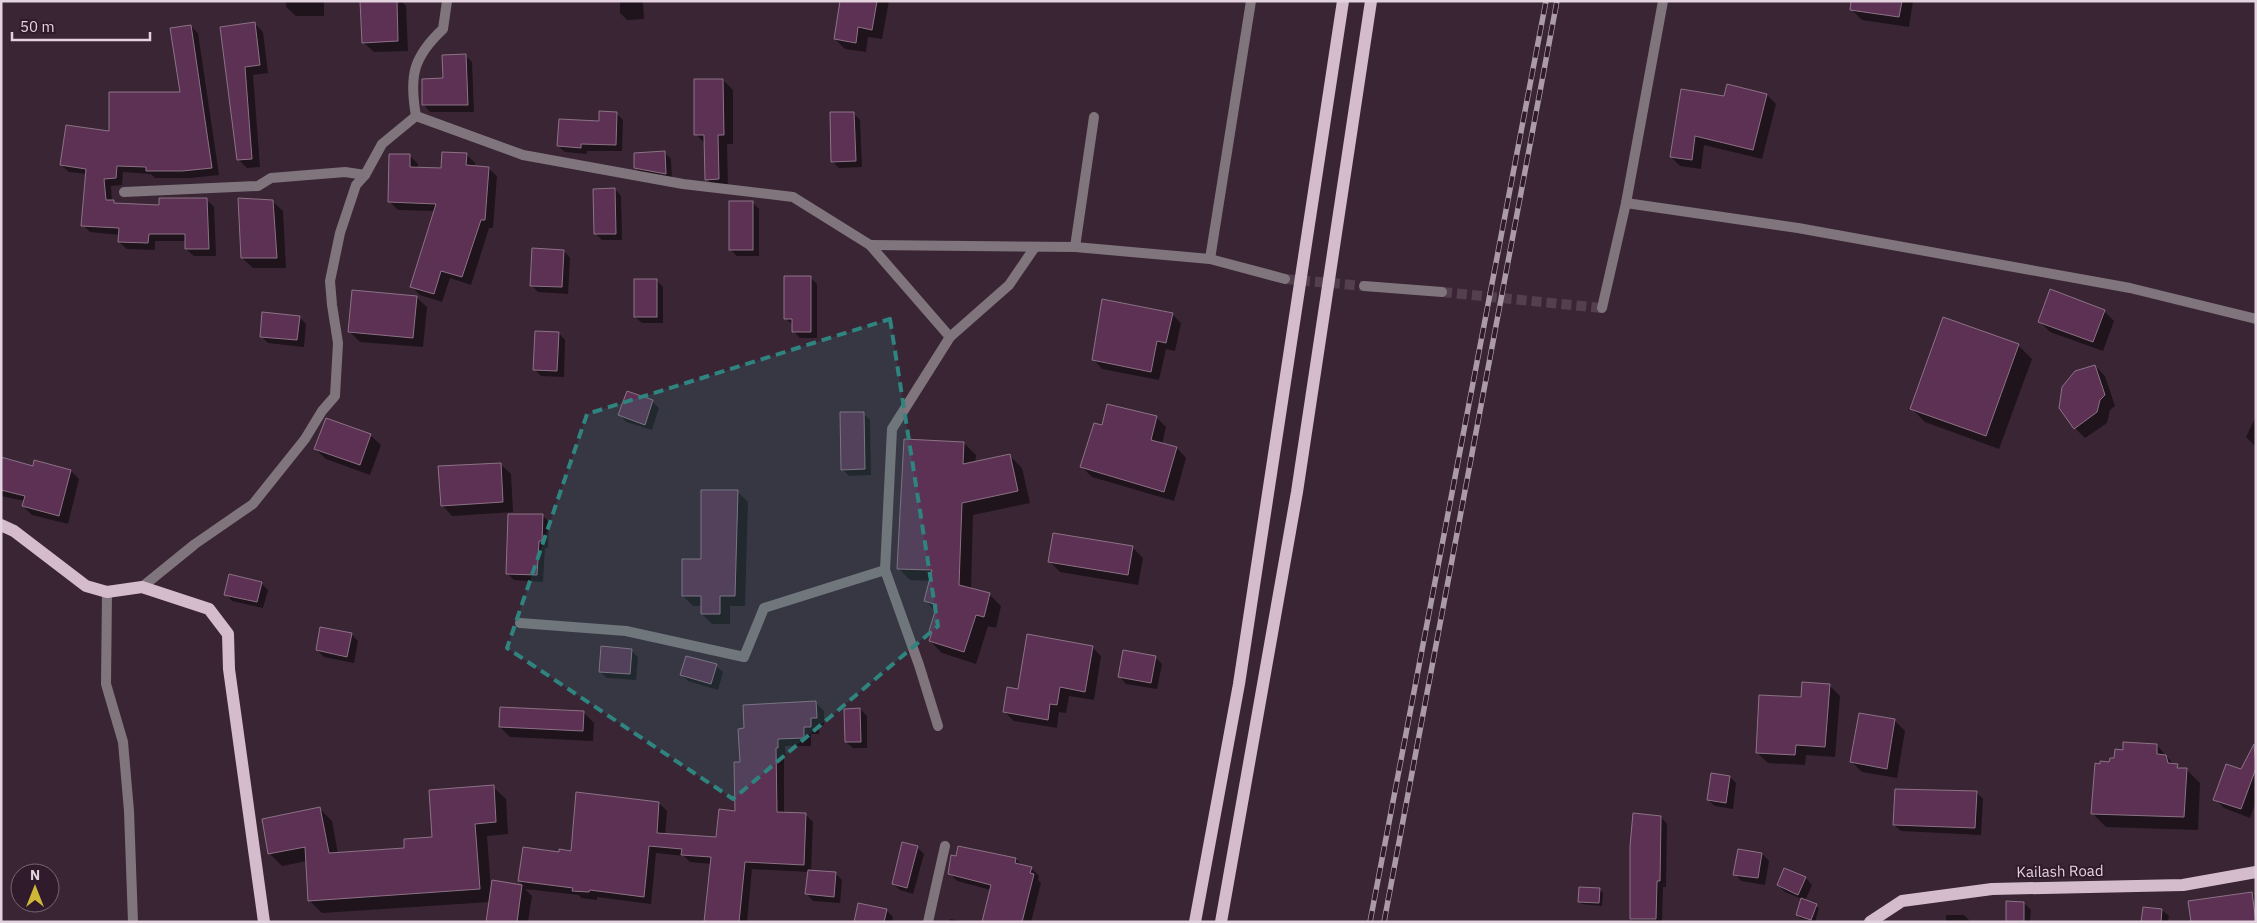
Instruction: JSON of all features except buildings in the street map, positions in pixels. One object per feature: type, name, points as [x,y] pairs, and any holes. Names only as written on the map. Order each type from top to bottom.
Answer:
[{"type":"main road","points":[[1196,922],[1239,684],[1343,1]]},
{"type":"main road","points":[[1221,922],[1297,492],[1371,1]]},
{"type":"main road","points":[[1,525],[21,536],[86,586],[107,592],[142,587],[209,609],[228,634],[229,669],[264,922]]},
{"type":"main road","name":"Kailash Road","points":[[1870,922],[1902,901],[1992,889],[2183,885],[2256,872]]},
{"type":"street","points":[[416,116],[413,101],[413,73],[426,44],[443,29],[447,1]]},
{"type":"street","points":[[1210,259],[1251,1]]},
{"type":"street","points":[[1602,308],[1626,203],[1663,1]]},
{"type":"street","points":[[142,587],[195,544],[253,504],[305,439],[322,411],[335,396],[338,344],[330,281],[340,233],[356,185],[365,175],[382,144],[416,116]]},
{"type":"street","points":[[416,116],[523,155],[683,184],[793,196],[870,245],[950,337]]},
{"type":"street","points":[[1075,247],[1094,117]]},
{"type":"street","points":[[124,192],[258,186],[271,178],[345,172],[365,175]]},
{"type":"street","points":[[1626,203],[1798,228],[2120,286],[2256,319]]},
{"type":"street","points":[[870,245],[1075,247],[1210,259],[1285,278]]},
{"type":"street","points":[[938,726],[919,665],[885,570],[892,428],[950,337],[1009,285],[1035,247]]},
{"type":"street","points":[[1364,286],[1442,292]]},
{"type":"street","points":[[520,623],[626,631],[744,657],[764,608],[885,570]]},
{"type":"street","points":[[107,592],[106,684],[123,742],[129,811],[133,922]]},
{"type":"street","points":[[928,922],[945,846]]},
{"type":"highlighted area","points":[[890,319],[938,626],[733,799],[507,648],[587,414]]},
{"type":"tunnel","points":[[1285,279],[1364,286]]},
{"type":"tunnel","points":[[1442,292],[1602,308]]},
{"type":"railway","points":[[1370,922],[1546,1]]},
{"type":"railway","points":[[1384,922],[1557,1]]}]
